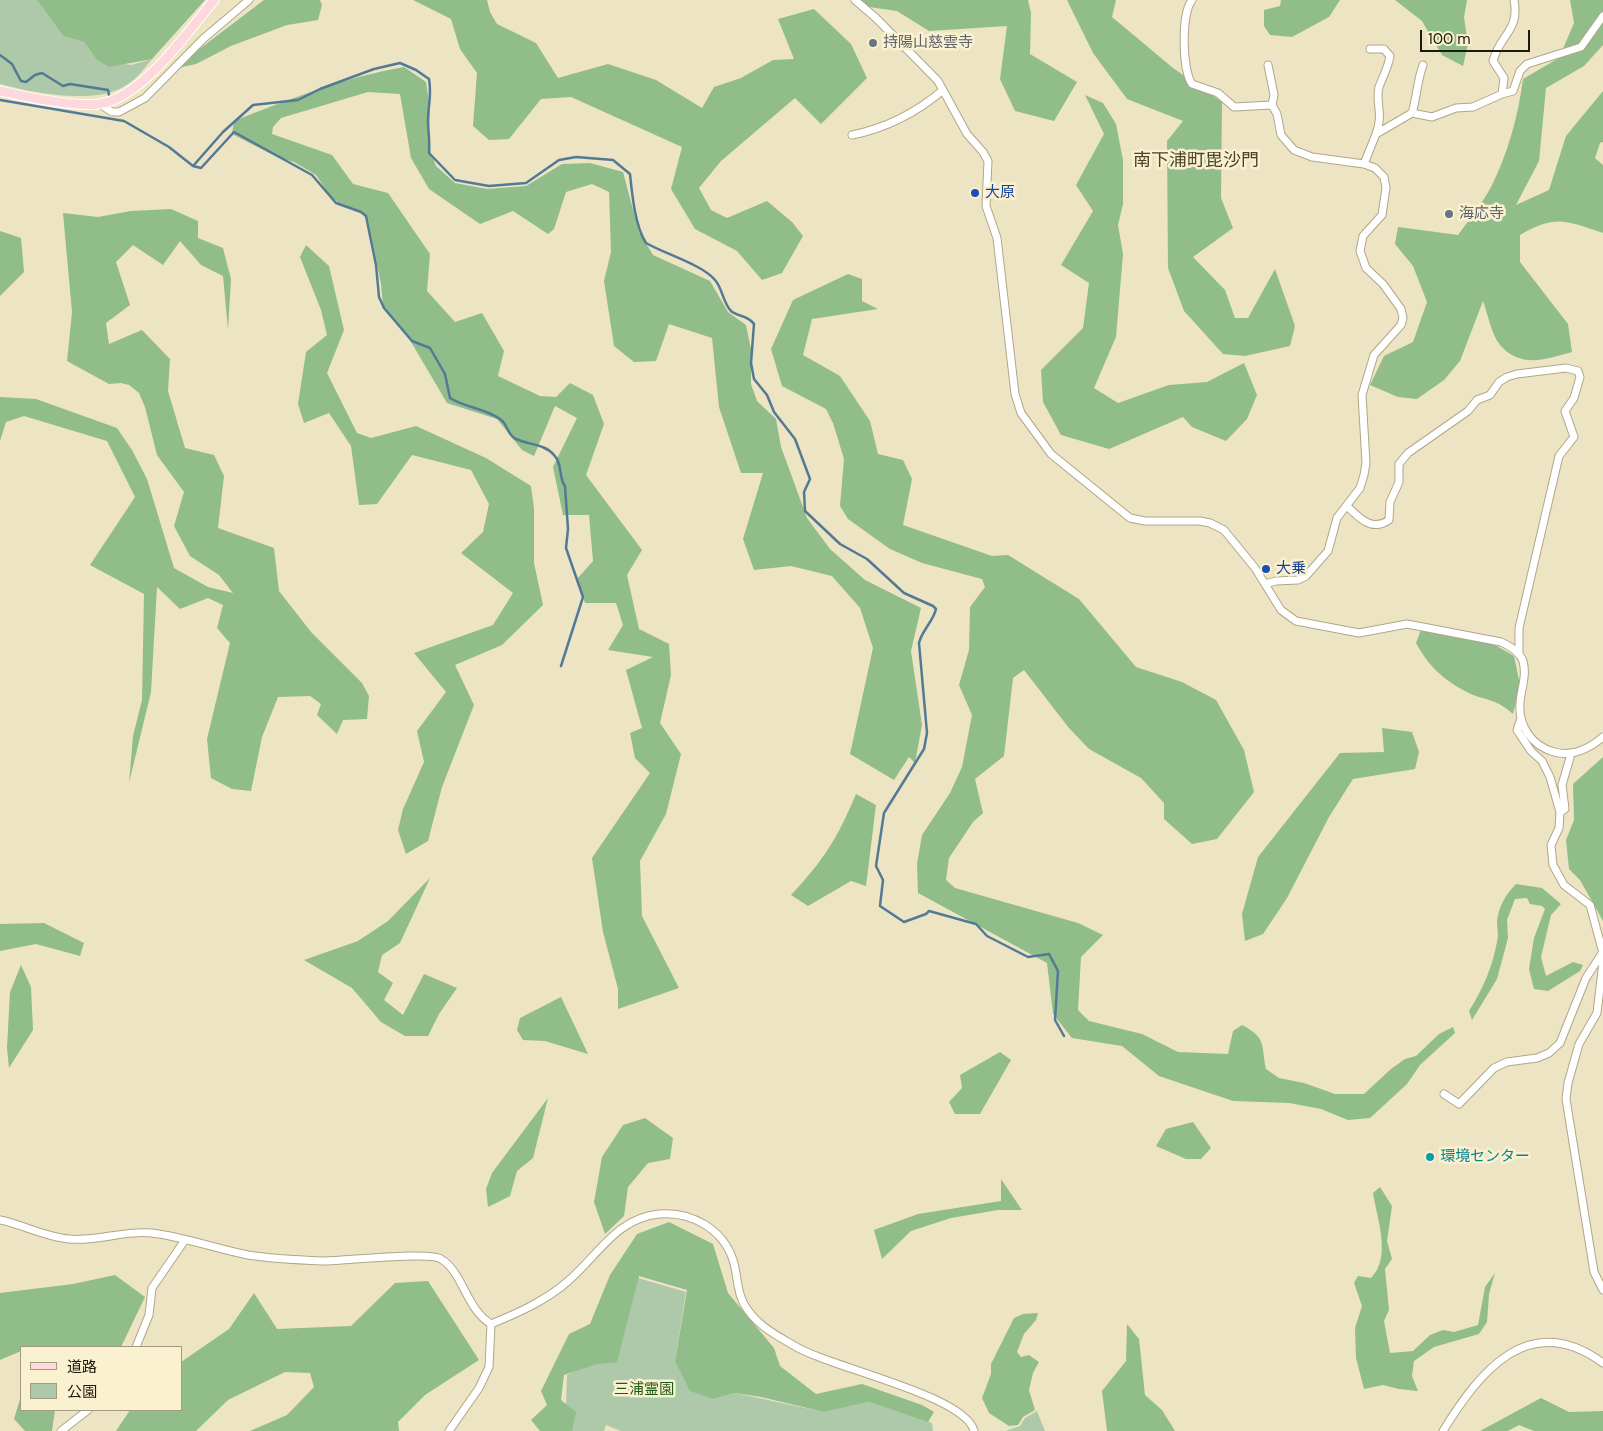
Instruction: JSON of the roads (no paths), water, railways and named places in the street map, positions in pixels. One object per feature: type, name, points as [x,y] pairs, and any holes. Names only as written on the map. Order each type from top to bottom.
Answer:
[{"type":"main road","points":[[0,91],[78,104],[100,104],[130,93],[214,0]]},
{"type":"street","points":[[100,104],[112,112],[119,112],[146,98],[203,39],[249,0]]},
{"type":"street","points":[[855,0],[876,18],[930,72],[943,90],[967,134],[988,160],[986,206],[997,238],[1015,394],[1021,413],[1057,460],[1124,514],[1136,520],[1200,521],[1218,526],[1230,536],[1265,584],[1281,610],[1296,621],[1358,633],[1393,626],[1416,626],[1501,642],[1511,646],[1519,653]]},
{"type":"street","points":[[1192,0],[1185,18],[1184,56],[1191,83],[1218,93],[1234,107],[1272,105]]},
{"type":"street","points":[[1502,94],[1504,78],[1493,61],[1501,42],[1515,22],[1517,12],[1514,0]]},
{"type":"street","points":[[1376,134],[1412,114],[1432,116],[1456,108],[1473,107],[1513,91],[1520,71],[1527,64],[1581,47],[1603,16]]},
{"type":"street","points":[[1364,164],[1381,121],[1379,88],[1387,73],[1390,56],[1384,49],[1370,49]]},
{"type":"street","points":[[1265,584],[1276,581],[1298,580],[1306,576],[1328,551],[1337,518],[1360,488],[1364,475],[1366,463],[1361,410],[1362,395],[1374,355],[1401,325],[1403,318],[1399,306],[1383,284],[1366,268],[1360,255],[1359,247],[1363,236],[1382,215],[1386,188],[1382,174],[1375,168],[1364,164],[1312,158],[1294,150],[1283,139],[1277,114],[1272,105],[1274,95],[1268,64]]},
{"type":"street","points":[[1412,114],[1416,100],[1417,82],[1423,64]]},
{"type":"street","points":[[852,135],[878,130],[920,109],[943,90]]},
{"type":"street","points":[[1347,506],[1363,522],[1374,525],[1382,524],[1389,520],[1390,502],[1400,482],[1399,464],[1408,453],[1468,411],[1477,400],[1490,395],[1499,382],[1507,377],[1566,368],[1578,371],[1580,377],[1574,398],[1566,411],[1574,438],[1559,456],[1519,628],[1519,653],[1523,662],[1524,679],[1520,705],[1521,718],[1528,735],[1540,746],[1555,753],[1571,754],[1586,749],[1603,737]]},
{"type":"street","points":[[1444,1094],[1459,1104],[1494,1068],[1507,1062],[1537,1058],[1549,1053],[1560,1043],[1586,978],[1603,952],[1590,905],[1564,885],[1553,865],[1550,845],[1559,828],[1560,812],[1547,769],[1517,730],[1521,718]]},
{"type":"street","points":[[1560,812],[1565,809],[1566,805],[1562,785],[1571,754]]},
{"type":"street","points":[[1603,962],[1597,1013],[1579,1044],[1568,1083],[1566,1099],[1594,1272],[1603,1290]]},
{"type":"street","points":[[491,1324],[530,1308],[566,1283],[614,1234],[631,1221],[659,1214],[689,1217],[708,1225],[725,1244],[734,1262],[737,1288],[744,1305],[762,1326],[797,1348],[940,1401],[968,1419],[974,1431]]},
{"type":"street","points":[[0,1220],[70,1239],[143,1233],[185,1240],[249,1255],[276,1258],[363,1260],[428,1255],[440,1258],[449,1266],[482,1318],[491,1324]]},
{"type":"street","points":[[136,1346],[149,1315],[152,1288],[185,1240]]},
{"type":"street","points":[[448,1431],[479,1388],[489,1368],[491,1324]]},
{"type":"street","points":[[1443,1431],[1462,1400],[1489,1368],[1522,1349],[1544,1343],[1560,1342],[1577,1346],[1603,1363]]},
{"type":"street","points":[[61,1431],[87,1411]]},
{"type":"waterway","points":[[0,55],[12,64],[21,81],[26,82],[35,75],[42,73],[63,86],[70,84],[108,90],[109,95]]},
{"type":"waterway","points":[[193,166],[223,132],[253,105],[298,100],[320,89],[374,69],[400,63],[416,70],[429,79],[429,153],[455,180],[489,186],[526,183],[559,160],[576,157],[613,160],[630,174],[639,228],[646,243],[702,269],[718,284],[731,311],[749,319],[754,324],[751,363],[754,379],[767,395],[774,412],[795,439],[810,479],[804,492],[805,511],[840,544],[867,559],[904,593],[936,609],[919,643],[927,733],[924,749],[884,813],[876,866],[883,880],[880,906],[904,922],[926,914],[929,911],[976,924],[987,936],[1028,957],[1049,954],[1058,971],[1055,1020],[1064,1036]]},
{"type":"waterway","points":[[0,100],[124,121],[169,147],[193,166],[201,168],[234,132],[312,175],[336,203],[361,212],[366,216],[376,265],[379,297],[384,308],[412,341],[430,348],[445,374],[450,398],[494,415],[503,421],[513,437],[550,451],[559,462],[565,486],[568,529],[566,548],[583,597],[561,666]]},
{"type":"place","name":"持陽山慈雲寺","points":[[873,43]]},
{"type":"place","name":"大原","points":[[975,193]]},
{"type":"place","name":"海応寺","points":[[1449,214]]},
{"type":"place","name":"大乗","points":[[1266,569]]},
{"type":"place","name":"環境センター","points":[[1430,1157]]},
{"type":"district","name":"南下浦町毘沙門","points":[[1196,161]]},
{"type":"park label","name":"三浦霊園","points":[[644,1390]]}]
